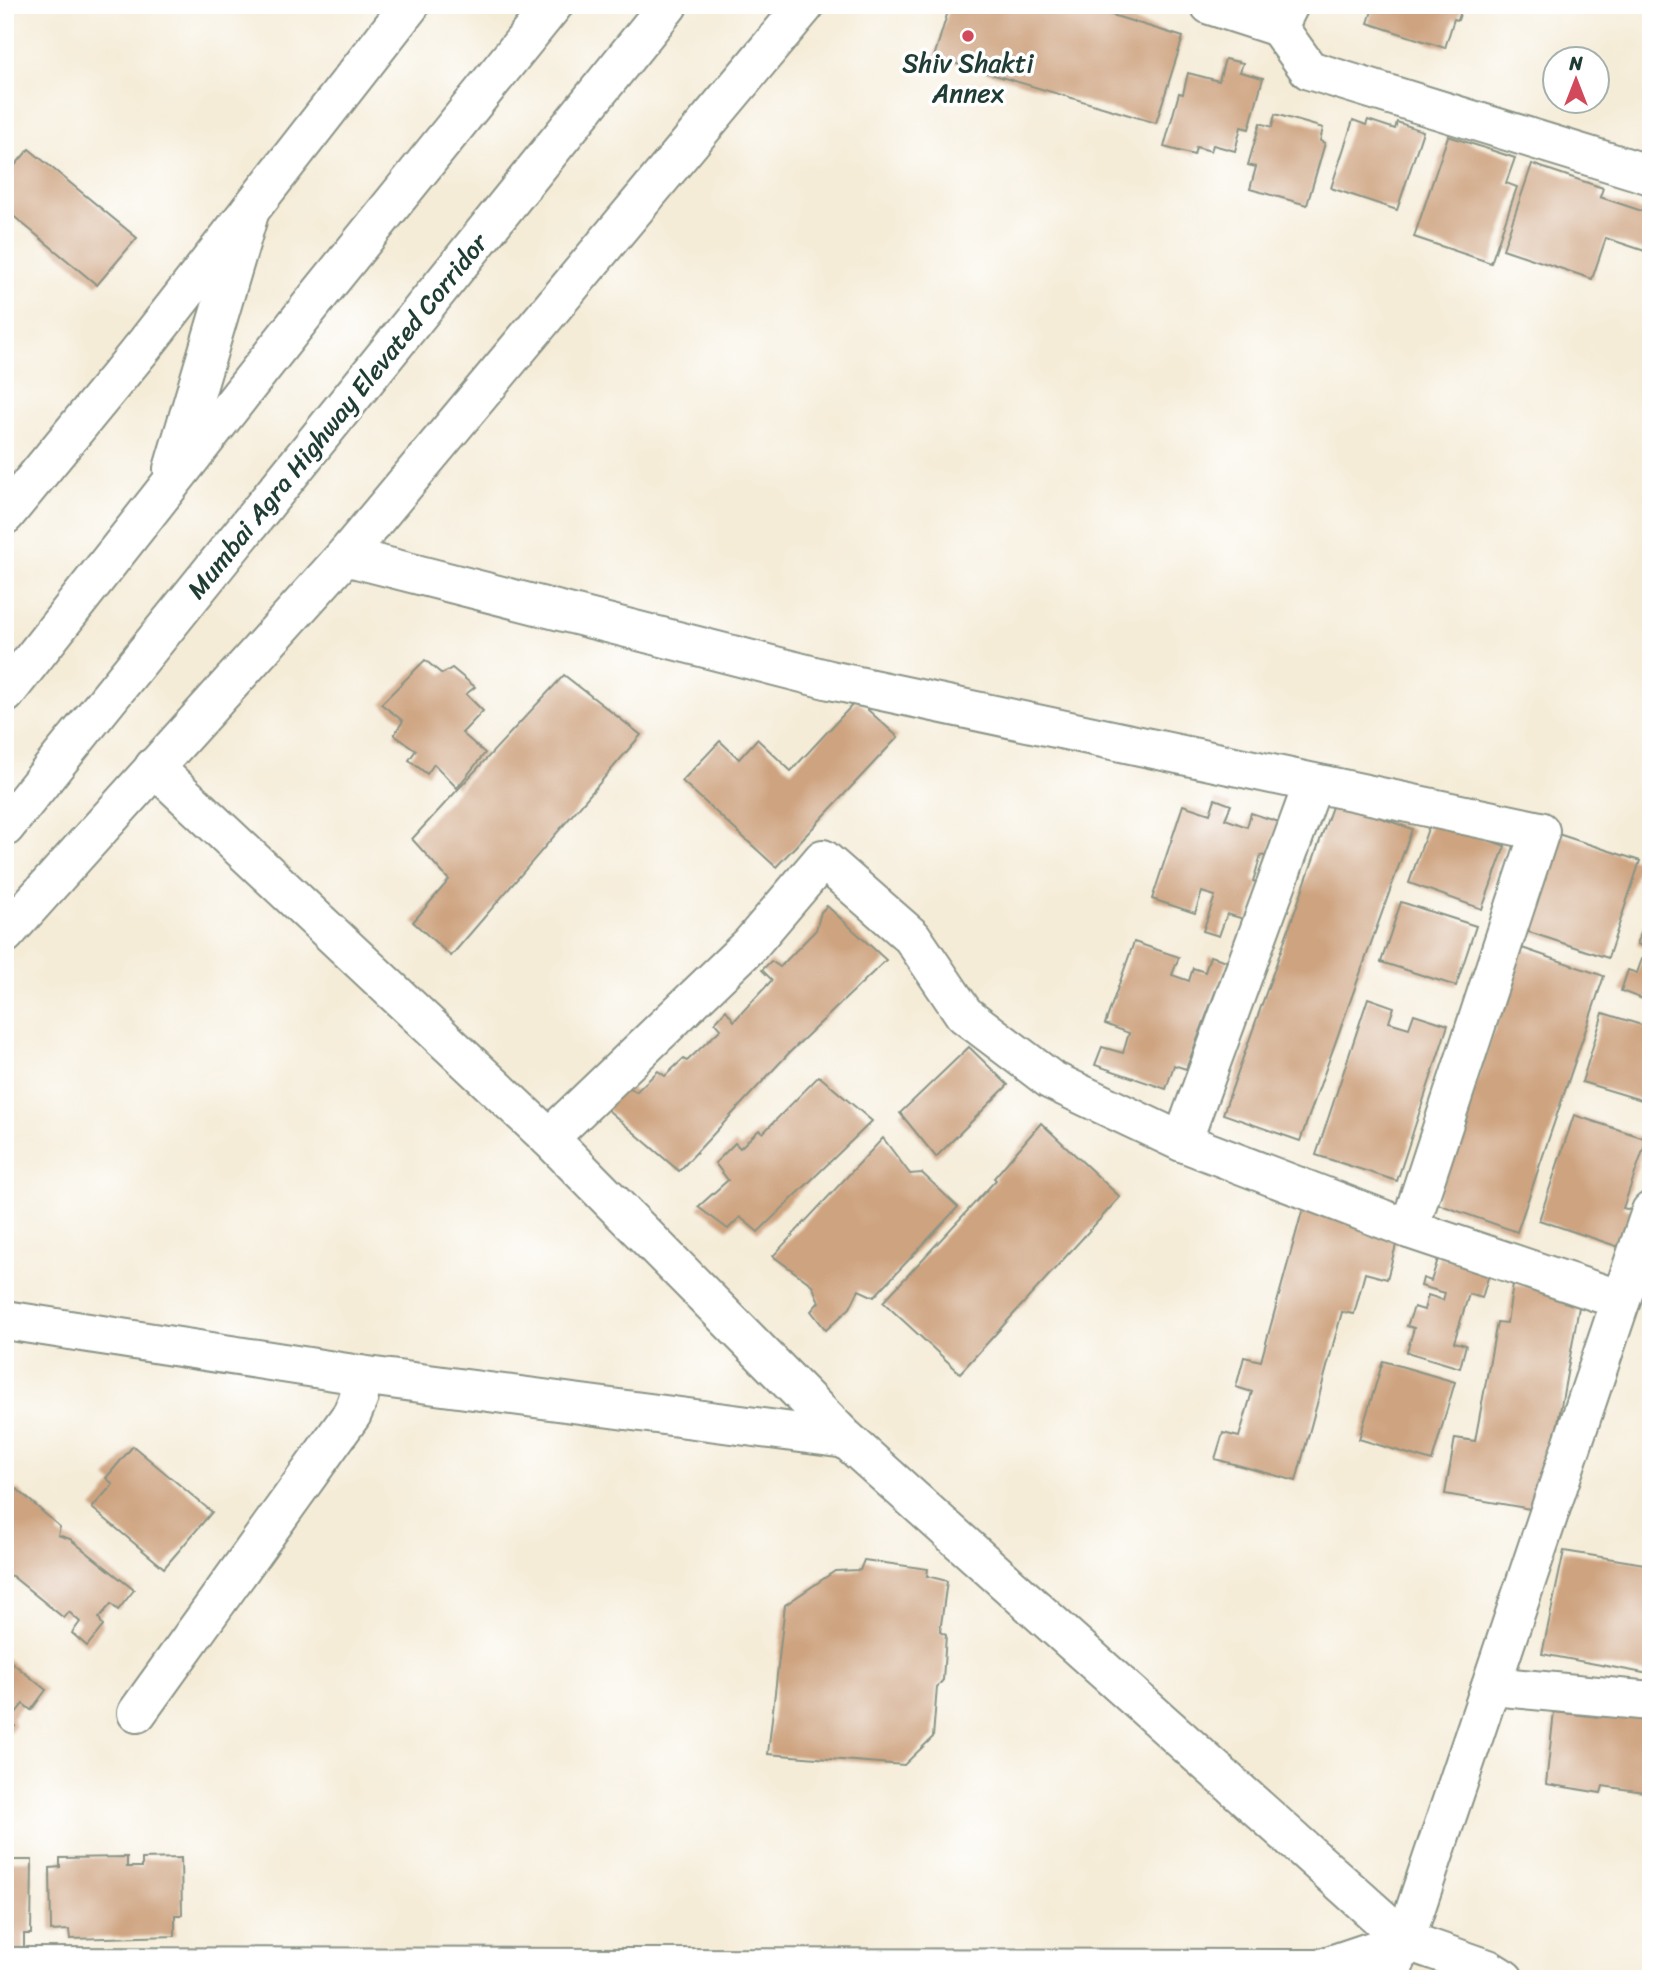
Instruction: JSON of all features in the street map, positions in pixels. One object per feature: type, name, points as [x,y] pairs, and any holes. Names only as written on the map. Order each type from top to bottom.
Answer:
[{"type":"main road","points":[[5,515],[250,210],[410,5]]},
{"type":"main road","points":[[5,694],[553,5]]},
{"type":"main road","name":"Mumbai Agra Highway Elevated Corridor","points":[[5,827],[668,5]]},
{"type":"main road","points":[[5,934],[345,556],[805,5]]},
{"type":"main road","points":[[1210,5],[1283,16],[1309,70],[1651,175]]},
{"type":"main road","points":[[168,487],[250,210]]},
{"type":"main road","points":[[345,556],[830,680],[1540,831],[1409,1229]]},
{"type":"main road","points":[[154,767],[549,1138],[846,1439],[1405,1940],[1488,1969],[1504,1979]]},
{"type":"main road","points":[[1182,1142],[1313,784]]},
{"type":"main road","points":[[549,1138],[750,945],[823,859],[912,937],[964,1014],[1051,1080],[1182,1142],[1409,1229],[1621,1300]]},
{"type":"main road","points":[[1388,1979],[1405,1940],[1651,1211]]},
{"type":"main road","points":[[5,1320],[360,1375],[846,1439]]},
{"type":"main road","points":[[137,1713],[352,1414],[359,1397],[360,1375]]},
{"type":"main road","points":[[1491,1686],[1651,1701]]},
{"type":"main road","points":[[5,1967],[1319,1969],[1405,1940]]},
{"type":"building","points":[[950,5],[1080,5],[1183,37],[1156,123],[934,57]]},
{"type":"building","points":[[1374,5],[1463,5],[1458,20],[1454,19],[1445,48],[1368,23]]},
{"type":"building","points":[[1225,59],[1243,63],[1240,72],[1263,78],[1249,129],[1241,127],[1235,151],[1213,145],[1211,151],[1196,147],[1194,155],[1164,147],[1179,93],[1183,94],[1188,73],[1219,81]]},
{"type":"building","points":[[1275,114],[1323,128],[1320,141],[1325,143],[1307,205],[1250,189],[1256,167],[1248,165],[1260,123],[1272,127]]},
{"type":"building","points":[[1353,120],[1366,125],[1368,120],[1395,129],[1397,122],[1423,131],[1397,210],[1331,188]]},
{"type":"building","points":[[1448,136],[1515,158],[1506,183],[1517,187],[1491,263],[1414,237]]},
{"type":"building","points":[[29,149],[137,238],[97,285],[5,209],[5,192],[11,185],[5,177]]},
{"type":"building","points":[[1532,164],[1603,188],[1600,197],[1651,214],[1651,253],[1606,238],[1592,279],[1503,249]]},
{"type":"building","points":[[425,660],[442,674],[452,668],[475,687],[466,694],[483,711],[462,733],[485,753],[457,788],[434,764],[427,774],[409,760],[416,750],[394,735],[403,721],[381,704]]},
{"type":"building","points":[[564,675],[641,735],[451,956],[413,922],[449,880],[412,839]]},
{"type":"building","points":[[857,700],[898,737],[776,867],[682,781],[720,741],[739,759],[757,739],[791,771]]},
{"type":"building","points":[[1215,799],[1231,805],[1225,819],[1247,827],[1251,813],[1279,822],[1268,857],[1261,855],[1253,881],[1259,883],[1247,920],[1227,914],[1219,936],[1203,931],[1215,896],[1202,892],[1195,913],[1152,899],[1183,805],[1210,814]]},
{"type":"building","points":[[1334,801],[1412,829],[1300,1141],[1223,1114]]},
{"type":"building","points":[[1431,820],[1505,846],[1482,909],[1409,883]]},
{"type":"building","points":[[1558,834],[1640,861],[1608,958],[1526,931]]},
{"type":"building","points":[[1401,902],[1476,926],[1456,986],[1381,962]]},
{"type":"building","points":[[827,906],[886,960],[789,1053],[679,1171],[602,1105],[622,1082],[636,1092],[658,1071],[665,1076],[683,1059],[687,1061],[721,1029],[715,1022],[726,1010],[734,1021],[772,980],[762,970],[771,961],[780,967],[816,930],[821,912]]},
{"type":"building","points":[[1648,914],[1651,915],[1651,949],[1637,944]]},
{"type":"building","points":[[1134,942],[1179,957],[1172,975],[1189,981],[1193,968],[1205,972],[1210,956],[1227,961],[1186,1069],[1174,1065],[1166,1089],[1095,1065],[1102,1047],[1123,1053],[1129,1033],[1105,1024]]},
{"type":"building","points":[[1522,948],[1604,976],[1517,1232],[1435,1203]]},
{"type":"building","points":[[1642,959],[1651,962],[1651,1002],[1621,991],[1628,970],[1637,973]]},
{"type":"building","points":[[1368,998],[1394,1007],[1389,1022],[1409,1028],[1414,1014],[1448,1025],[1397,1181],[1316,1155]]},
{"type":"building","points":[[1603,1013],[1651,1028],[1651,1103],[1582,1082]]},
{"type":"building","points":[[969,1047],[1008,1085],[936,1157],[900,1113]]},
{"type":"building","points":[[819,1076],[872,1121],[758,1232],[740,1217],[728,1229],[698,1207],[728,1180],[715,1163],[735,1143],[740,1148],[759,1130],[763,1133]]},
{"type":"building","points":[[1574,1115],[1647,1139],[1623,1208],[1635,1211],[1622,1248],[1539,1220]]},
{"type":"building","points":[[1041,1123],[1120,1197],[960,1373],[883,1302],[996,1180],[994,1178]]},
{"type":"building","points":[[883,1138],[910,1174],[922,1173],[958,1207],[874,1297],[859,1290],[850,1308],[826,1330],[811,1311],[819,1302],[812,1285],[773,1256]]},
{"type":"building","points":[[1303,1208],[1399,1234],[1387,1279],[1365,1273],[1354,1314],[1342,1312],[1296,1481],[1215,1459],[1223,1433],[1239,1437],[1252,1392],[1236,1387],[1244,1357],[1261,1361]]},
{"type":"building","points":[[1439,1256],[1490,1271],[1482,1298],[1469,1294],[1454,1342],[1466,1345],[1460,1368],[1407,1352],[1414,1328],[1407,1326],[1414,1307],[1424,1310],[1428,1295],[1443,1300],[1445,1293],[1421,1286],[1423,1278],[1431,1281]]},
{"type":"building","points":[[1513,1284],[1581,1296],[1542,1511],[1445,1494],[1455,1438],[1475,1441],[1497,1322],[1507,1323]]},
{"type":"building","points":[[1383,1361],[1455,1382],[1432,1461],[1359,1439]]},
{"type":"building","points":[[133,1446],[212,1512],[164,1568],[92,1508],[113,1484],[106,1478]]},
{"type":"building","points":[[17,1489],[60,1527],[58,1535],[70,1539],[134,1590],[118,1610],[111,1604],[99,1618],[103,1626],[87,1646],[72,1633],[80,1622],[69,1612],[64,1618],[12,1576],[5,1575],[5,1501]]},
{"type":"building","points":[[1564,1551],[1651,1565],[1649,1674],[1542,1654]]},
{"type":"building","points":[[864,1560],[928,1569],[927,1576],[947,1581],[940,1632],[946,1635],[943,1680],[937,1687],[933,1737],[904,1765],[768,1754],[785,1605],[835,1571],[860,1570]]},
{"type":"building","points":[[5,1657],[46,1690],[31,1710],[23,1704],[12,1718],[15,1726],[5,1738]]},
{"type":"building","points":[[1597,1709],[1642,1712],[1642,1720],[1651,1721],[1651,1793],[1603,1786],[1601,1793],[1546,1784],[1554,1712],[1597,1717]]},
{"type":"building","points":[[127,1857],[127,1867],[142,1867],[142,1859],[181,1858],[182,1915],[175,1915],[175,1936],[70,1939],[69,1930],[51,1931],[50,1868],[60,1867],[60,1858]]},
{"type":"building","points":[[5,1860],[32,1860],[31,1934],[24,1934],[24,1953],[5,1953]]},
{"type":"place","name":"Shiv Shakti Annex","points":[[968,36]]}]
